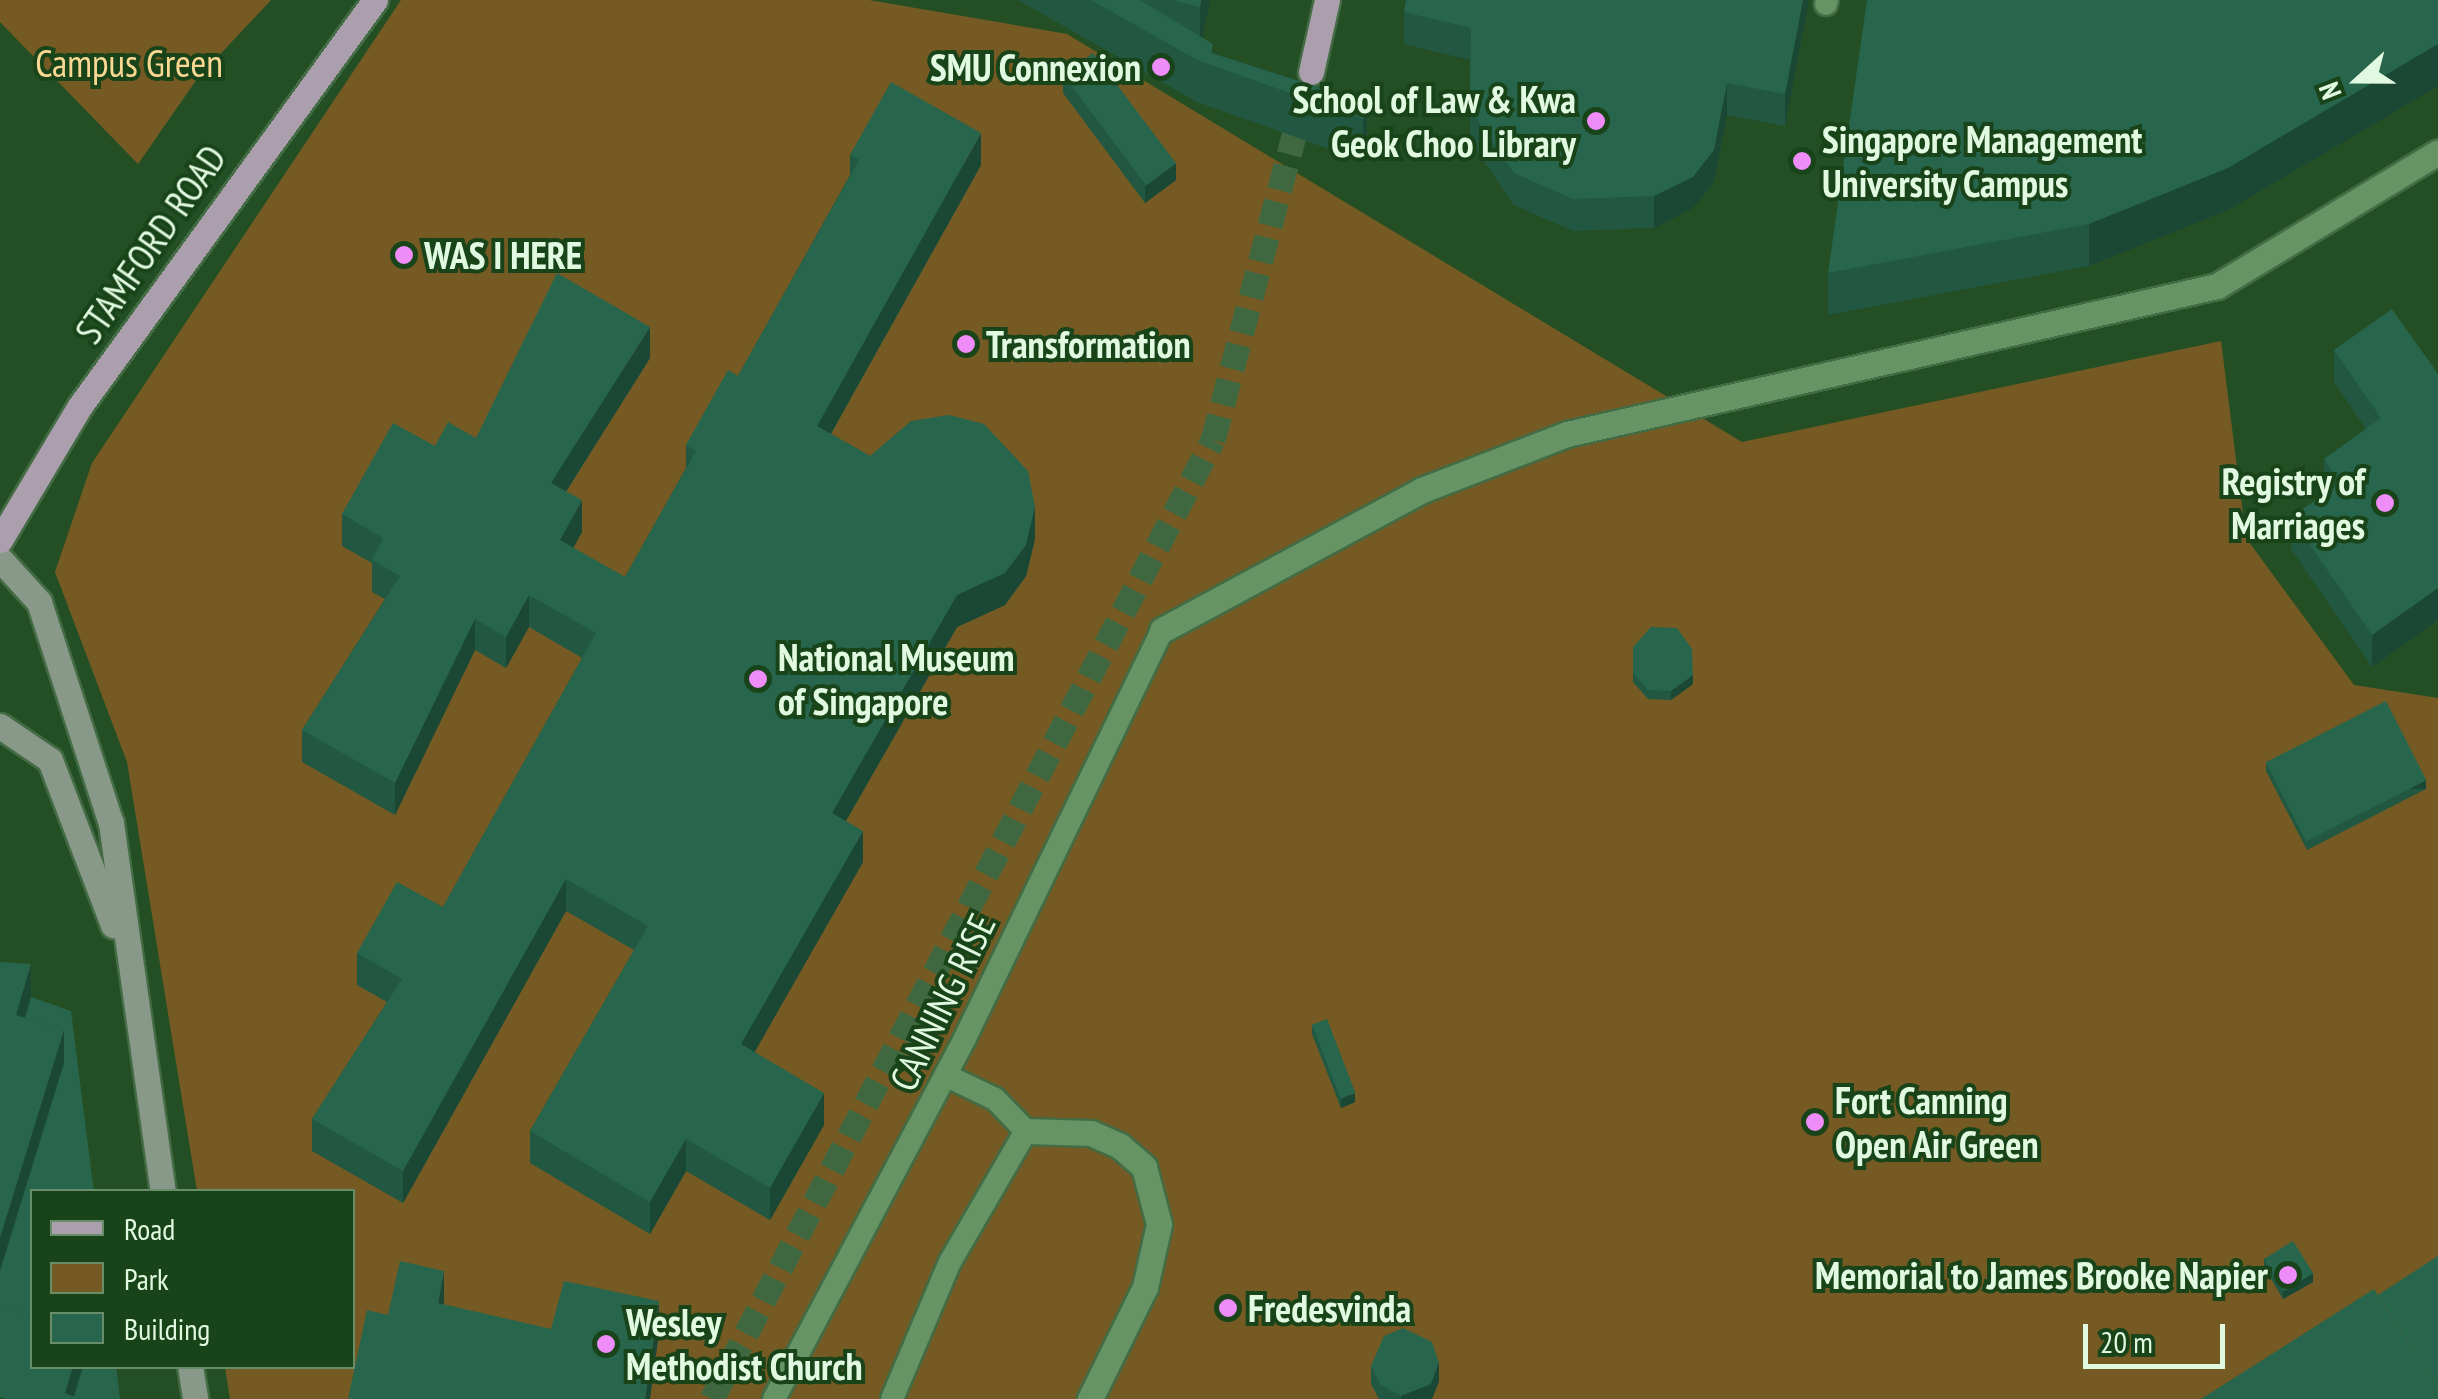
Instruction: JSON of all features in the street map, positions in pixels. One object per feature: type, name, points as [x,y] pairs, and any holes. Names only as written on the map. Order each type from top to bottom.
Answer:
[{"type":"main road","name":"STAMFORD ROAD","points":[[0,540],[80,406],[375,0]]},
{"type":"main road","points":[[1311,72],[1327,0]]},
{"type":"main road","points":[[0,559],[39,602],[72,681],[111,824],[163,1189]]},
{"type":"main road","points":[[0,726],[50,760],[69,794],[134,987]]},
{"type":"main road","points":[[190,1369],[194,1399]]},
{"type":"street","points":[[1162,630],[1422,490],[1567,434],[2217,286],[2438,152]]},
{"type":"street","points":[[1026,1131],[1092,1133],[1120,1146],[1144,1167],[1159,1224],[1146,1287],[1090,1399]]},
{"type":"lane","name":"CANNING RISE","points":[[774,1399],[945,1074],[1162,630]]},
{"type":"lane","points":[[892,1399],[950,1262],[1026,1131],[995,1099],[945,1074]]},
{"type":"green space","name":"Campus Green","points":[[0,0],[271,0],[197,79],[138,164],[0,22]]},
{"type":"green space","points":[[401,0],[869,0],[1067,34],[1742,442],[2221,341],[2246,538],[2354,685],[2438,698],[2438,1399],[230,1399],[225,1369],[355,1369],[355,1189],[197,1189],[127,762],[55,572],[92,463]]},
{"type":"building","points":[[1091,0],[1140,0],[1213,44],[1211,53],[1367,103],[1363,119],[1197,60]]},
{"type":"building","points":[[1172,0],[1201,0],[1200,7]]},
{"type":"building","name":"School of Law & Kwa Geok Choo Library","points":[[1406,0],[1803,0],[1785,94],[1727,83],[1714,150],[1693,177],[1654,196],[1573,199],[1514,173],[1470,109],[1471,28],[1404,12]]},
{"type":"building","points":[[1867,0],[2438,0],[2438,44],[2228,168],[2089,224],[1828,273]]},
{"type":"building","points":[[1093,53],[1176,163],[1147,185],[1063,75]]},
{"type":"building","name":"National Museum of Singapore","points":[[891,82],[981,133],[817,426],[870,456],[911,421],[949,415],[984,424],[1028,471],[1035,507],[1026,545],[1005,573],[957,595],[832,813],[863,831],[741,1044],[824,1093],[770,1188],[686,1139],[650,1202],[530,1131],[648,926],[566,879],[403,1171],[312,1119],[402,979],[357,953],[397,882],[443,907],[596,633],[529,595],[506,637],[475,619],[395,783],[302,730],[400,576],[372,560],[383,538],[342,514],[393,423],[435,446],[448,422],[476,438],[557,273],[650,327],[551,483],[582,500],[560,540],[625,577],[696,451],[686,445],[728,370],[738,376],[859,160],[850,155]]},
{"type":"building","name":"Registry of Marriages","points":[[2392,309],[2438,374],[2438,588],[2372,635],[2291,517],[2341,483],[2324,459],[2381,418],[2334,350]]},
{"type":"building","points":[[1651,627],[1677,628],[1692,649],[1693,675],[1671,691],[1648,690],[1633,673],[1633,647]]},
{"type":"building","points":[[2386,701],[2426,780],[2306,842],[2266,762]]},
{"type":"building","points":[[0,962],[31,964],[16,1015],[64,1030],[0,1238]]},
{"type":"building","points":[[31,997],[71,1011],[94,1189],[30,1189],[30,1315],[0,1306],[0,1271],[64,1063],[64,1030],[25,1018]]},
{"type":"building","points":[[1327,1019],[1355,1093],[1340,1098],[1312,1025]]},
{"type":"building","name":"Memorial to James Brooke Napier","points":[[2293,1241],[2313,1273],[2284,1291],[2264,1259]]},
{"type":"building","points":[[2438,1256],[2438,1389],[2378,1295]]},
{"type":"building","name":"Wesley Methodist Church","points":[[400,1261],[444,1271],[438,1303],[551,1329],[564,1281],[659,1301],[645,1399],[348,1399],[367,1310],[388,1315]]},
{"type":"building","points":[[2374,1289],[2438,1389],[2438,1399],[2201,1399]]},
{"type":"building","points":[[0,1306],[30,1315],[30,1369],[72,1369],[65,1393],[81,1399],[0,1397]]},
{"type":"building","points":[[1403,1328],[1432,1342],[1439,1363],[1431,1384],[1401,1396],[1381,1385],[1371,1366],[1384,1336]]},
{"type":"building","points":[[82,1369],[116,1369],[120,1399],[74,1397]]},
{"type":"tunnel","points":[[712,1399],[1213,440],[1302,106]]},
{"type":"place","name":"SMU Connexion","points":[[1161,67]]},
{"type":"place","name":"School of Law & Kwa Geok Choo Library","points":[[1596,121]]},
{"type":"place","name":"Singapore Management University Campus","points":[[1802,161]]},
{"type":"place","name":"WAS I HERE","points":[[404,255]]},
{"type":"place","name":"Transformation","points":[[966,344]]},
{"type":"place","name":"Registry of Marriages","points":[[2385,503]]},
{"type":"place","name":"National Museum of Singapore","points":[[758,679]]},
{"type":"place","name":"Fort Canning Open Air Green","points":[[1815,1122]]},
{"type":"place","name":"Memorial to James Brooke Napier","points":[[2288,1275]]},
{"type":"place","name":"Fredesvinda","points":[[1228,1308]]},
{"type":"place","name":"Wesley Methodist Church","points":[[606,1344]]}]
